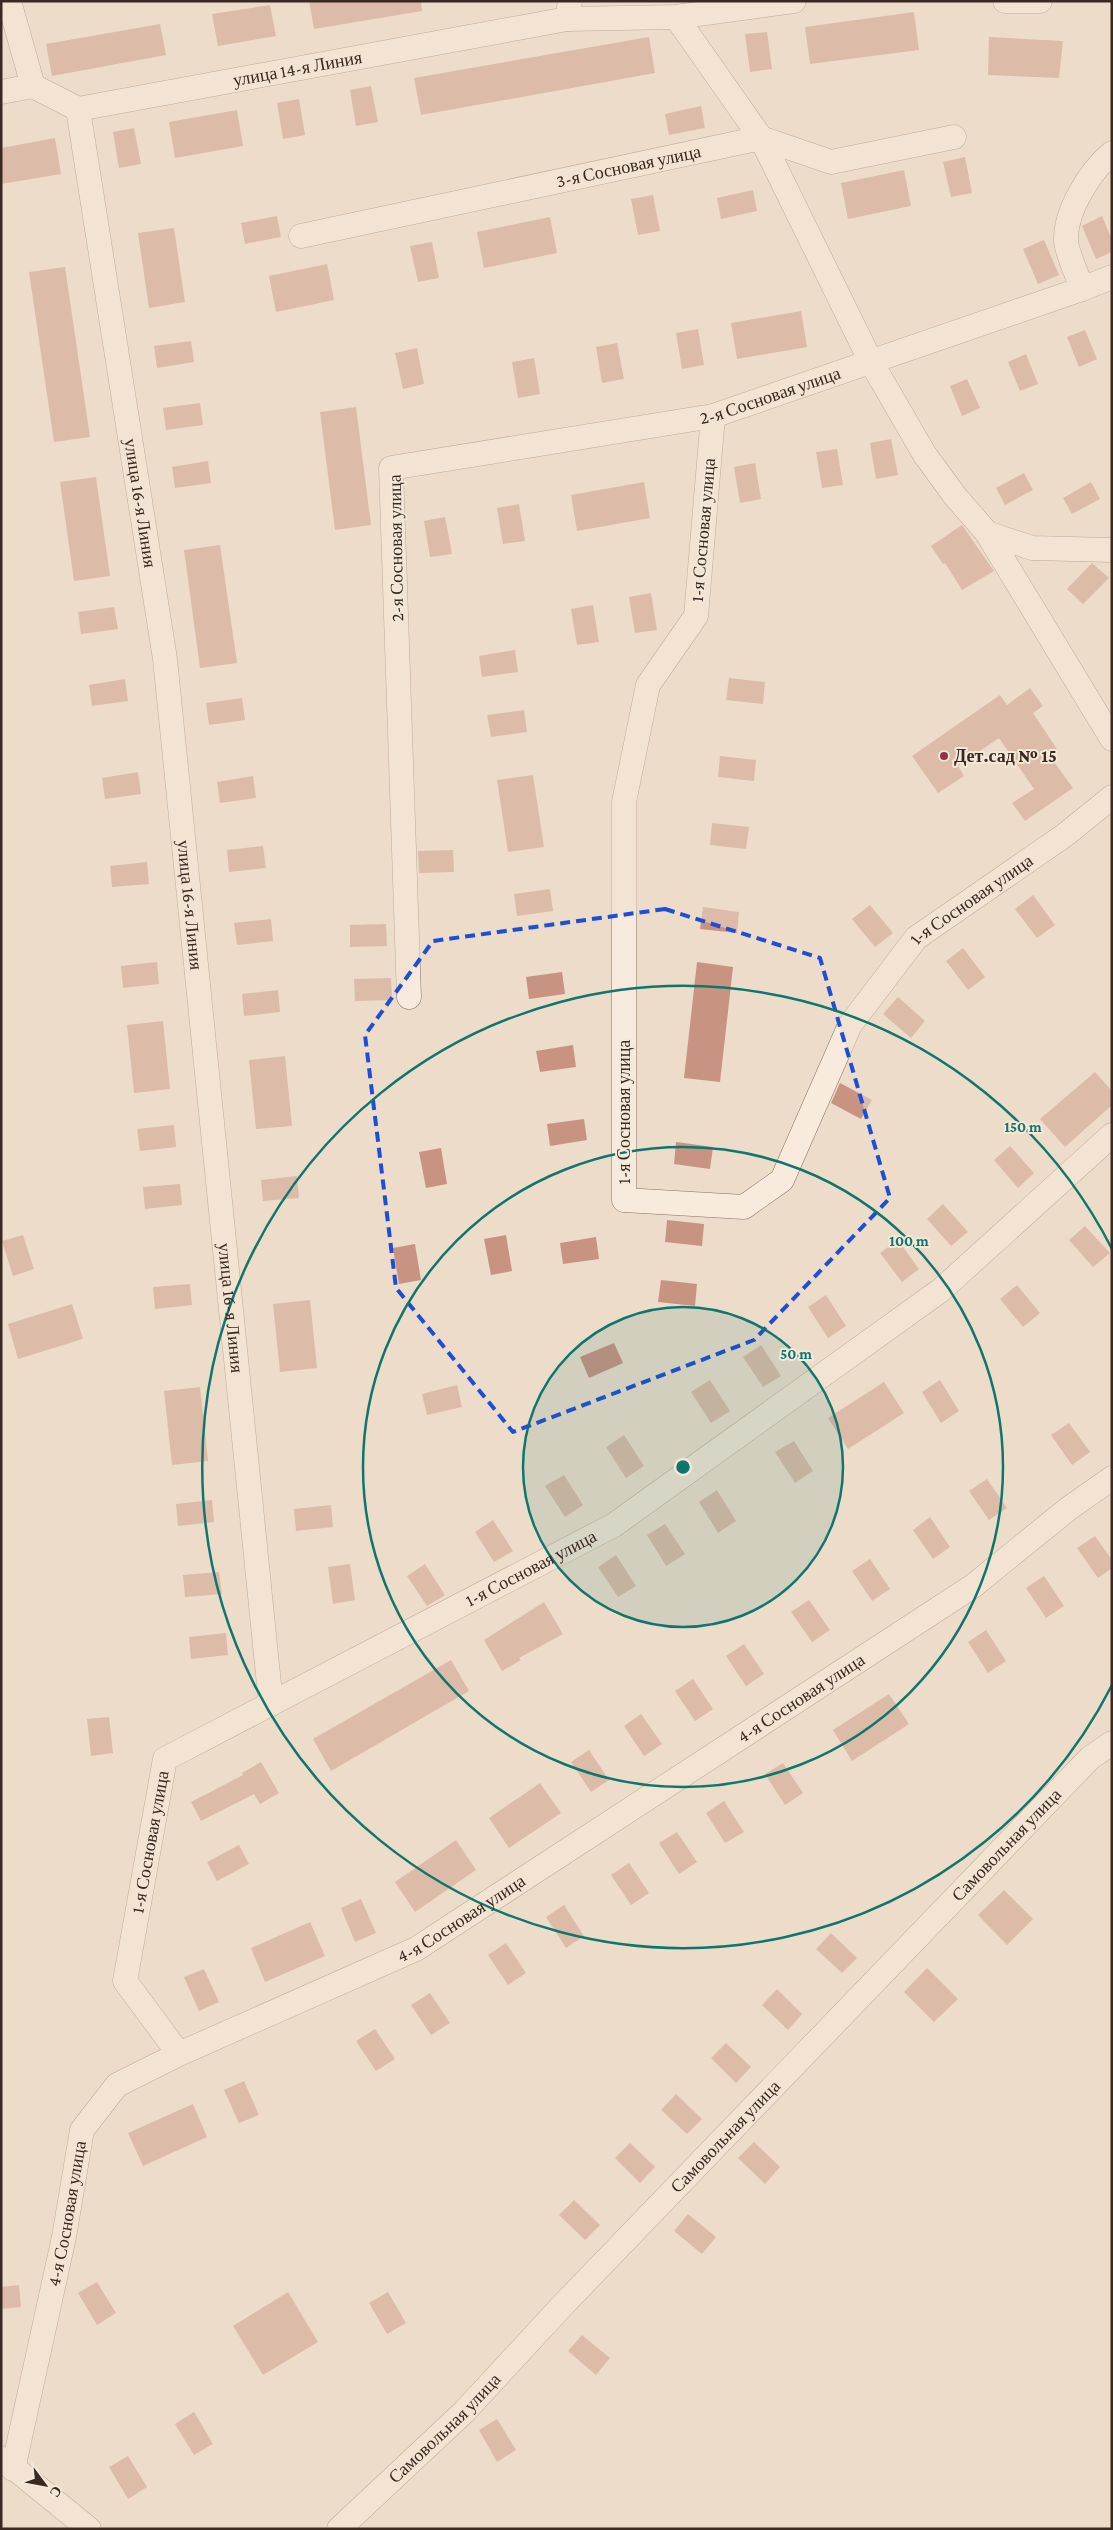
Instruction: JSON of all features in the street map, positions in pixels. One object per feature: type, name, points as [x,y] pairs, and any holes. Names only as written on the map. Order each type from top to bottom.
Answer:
[{"type":"street","points":[[9,1],[33,86]]},
{"type":"street","name":"улица 14-я Линия","points":[[78,109],[568,10],[676,17],[794,1]]},
{"type":"street","points":[[1005,1],[1040,1]]},
{"type":"street","points":[[676,17],[760,138],[870,362],[924,455],[955,496],[987,533],[1112,739]]},
{"type":"street","points":[[1,92],[33,86],[78,109]]},
{"type":"street","name":"улица 16-я Линия","points":[[78,109],[165,659],[271,1704]]},
{"type":"street","points":[[760,138],[831,162],[954,137]]},
{"type":"street","name":"3-я Сосновая улица","points":[[301,236],[760,138]]},
{"type":"street","points":[[1082,289],[1066,241],[1073,205],[1102,160],[1112,153]]},
{"type":"street","name":"2-я Сосновая улица","points":[[409,997],[392,468],[713,416],[1082,289],[1112,276]]},
{"type":"street","name":"1-я Сосновая улица","points":[[713,416],[696,616],[648,685],[624,802],[624,1200],[744,1208],[782,1180],[850,1025],[916,938],[1065,835],[1112,796]]},
{"type":"street","points":[[987,533],[1032,548],[1112,550]]},
{"type":"street","name":"1-я Сосновая улица","points":[[179,2054],[125,1981],[165,1760],[614,1524],[940,1290],[1112,1135]]},
{"type":"street","name":"4-я Сосновая улица","points":[[7,2464],[64,2237],[82,2130],[116,2085],[179,2054],[416,1949],[973,1586],[1068,1509],[1112,1478]]},
{"type":"street","name":"Самовольная улица","points":[[339,2529],[464,2412],[561,2307],[1090,1758],[1112,1743]]},
{"type":"street","points":[[7,2464],[89,2529]]},
{"type":"highlighted area","points":[[665,909],[820,958],[890,1198],[754,1340],[513,1432],[396,1288],[365,1035],[433,941]]},
{"type":"building","points":[[309,1],[421,1],[422,11],[314,29]]},
{"type":"building","points":[[270,5],[276,36],[218,46],[212,14]]},
{"type":"building","points":[[914,12],[919,50],[810,64],[805,27]]},
{"type":"building","points":[[160,24],[166,55],[52,76],[46,44]]},
{"type":"building","points":[[767,32],[772,69],[750,72],[745,34]]},
{"type":"building","points":[[649,37],[655,73],[421,115],[414,78]]},
{"type":"building","points":[[989,37],[1063,41],[1059,78],[988,75]]},
{"type":"building","points":[[371,86],[378,122],[356,126],[350,90]]},
{"type":"building","points":[[299,99],[305,135],[283,139],[277,103]]},
{"type":"building","points":[[701,106],[705,128],[669,135],[665,114]]},
{"type":"building","points":[[237,110],[243,146],[175,158],[169,122]]},
{"type":"building","points":[[134,128],[141,164],[119,168],[113,132]]},
{"type":"building","points":[[55,138],[61,174],[1,184],[1,148]]},
{"type":"building","points":[[965,157],[972,193],[951,197],[943,162]]},
{"type":"building","points":[[904,170],[911,206],[848,219],[841,183]]},
{"type":"building","points":[[753,190],[757,211],[721,219],[717,198]]},
{"type":"building","points":[[653,195],[660,231],[638,235],[631,199]]},
{"type":"building","points":[[277,216],[281,237],[245,244],[241,223]]},
{"type":"building","points":[[1102,216],[1112,240],[1112,252],[1096,259],[1082,226]]},
{"type":"building","points":[[550,217],[557,253],[484,268],[477,232]]},
{"type":"building","points":[[174,228],[185,302],[149,308],[138,233]]},
{"type":"building","points":[[1044,240],[1059,275],[1038,284],[1023,249]]},
{"type":"building","points":[[432,242],[439,278],[418,282],[410,246]]},
{"type":"building","points":[[327,264],[334,300],[276,312],[269,276]]},
{"type":"building","points":[[65,267],[90,437],[54,442],[29,272]]},
{"type":"building","points":[[801,311],[807,347],[737,359],[731,323]]},
{"type":"building","points":[[698,329],[704,365],[682,369],[676,333]]},
{"type":"building","points":[[1085,330],[1097,359],[1079,367],[1067,337]]},
{"type":"building","points":[[191,341],[194,362],[157,368],[154,346]]},
{"type":"building","points":[[617,343],[624,379],[602,383],[596,347]]},
{"type":"building","points":[[417,348],[424,384],[403,389],[395,353]]},
{"type":"building","points":[[1026,354],[1038,384],[1020,391],[1008,362]]},
{"type":"building","points":[[534,358],[540,394],[518,398],[512,362]]},
{"type":"building","points":[[967,379],[980,408],[962,416],[950,386]]},
{"type":"building","points":[[200,403],[203,425],[166,430],[163,408]]},
{"type":"building","points":[[356,407],[371,525],[335,530],[320,412]]},
{"type":"building","points":[[891,439],[898,475],[876,479],[870,443]]},
{"type":"building","points":[[837,449],[843,485],[822,488],[816,452]]},
{"type":"building","points":[[208,461],[211,483],[175,488],[172,467]]},
{"type":"building","points":[[755,463],[761,499],[740,503],[734,467]]},
{"type":"building","points":[[1024,473],[1033,490],[1005,505],[996,488]]},
{"type":"building","points":[[96,477],[110,576],[74,581],[60,482]]},
{"type":"building","points":[[644,482],[650,518],[577,531],[571,495]]},
{"type":"building","points":[[1091,482],[1100,499],[1072,514],[1063,498]]},
{"type":"building","points":[[519,504],[525,541],[503,544],[497,508]]},
{"type":"building","points":[[445,517],[452,554],[430,557],[424,521]]},
{"type":"building","points":[[962,525],[994,571],[962,590],[945,563],[943,564],[931,546]]},
{"type":"building","points":[[220,545],[237,663],[200,668],[184,550]]},
{"type":"building","points":[[1092,563],[1109,578],[1083,604],[1067,589]]},
{"type":"building","points":[[651,593],[657,630],[635,633],[629,597]]},
{"type":"building","points":[[593,605],[599,642],[577,645],[571,609]]},
{"type":"building","points":[[114,607],[118,629],[81,634],[78,612]]},
{"type":"building","points":[[515,650],[518,672],[482,677],[479,656]]},
{"type":"building","points":[[729,678],[765,682],[763,704],[726,700]]},
{"type":"building","points":[[125,679],[128,701],[92,706],[89,685]]},
{"type":"building","points":[[1030,688],[1043,706],[1033,713],[1057,749],[1049,755],[1073,788],[1025,821],[1012,803],[1034,789],[999,738],[958,766],[964,776],[938,793],[912,756],[1000,695],[1007,705]]},
{"type":"building","points":[[242,698],[245,720],[209,725],[206,703]]},
{"type":"building","points":[[524,710],[527,732],[491,737],[487,715]]},
{"type":"building","points":[[720,756],[756,760],[754,781],[718,777]]},
{"type":"building","points":[[138,772],[141,794],[105,799],[102,778]]},
{"type":"building","points":[[533,775],[544,847],[508,852],[497,780]]},
{"type":"building","points":[[253,776],[256,798],[220,803],[217,782]]},
{"type":"building","points":[[712,823],[749,827],[746,849],[710,845]]},
{"type":"building","points":[[263,846],[266,868],[229,872],[227,850]]},
{"type":"building","points":[[453,850],[454,872],[419,873],[418,851]]},
{"type":"building","points":[[147,862],[149,884],[112,887],[110,866]]},
{"type":"building","points":[[550,889],[553,911],[517,916],[514,894]]},
{"type":"building","points":[[1033,895],[1055,925],[1037,938],[1015,909]]},
{"type":"building","points":[[870,905],[893,933],[875,947],[852,919]]},
{"type":"building","points":[[703,907],[739,912],[737,933],[700,929]]},
{"type":"building","points":[[271,919],[273,941],[237,945],[234,923]]},
{"type":"building","points":[[386,924],[387,946],[350,947],[350,925]]},
{"type":"building","points":[[963,948],[985,977],[968,990],[946,961]]},
{"type":"building","points":[[157,962],[159,984],[123,988],[121,966]]},
{"type":"building","points":[[697,962],[733,967],[720,1082],[684,1078]]},
{"type":"building","points":[[562,972],[565,994],[529,999],[526,977]]},
{"type":"building","points":[[391,978],[392,1000],[355,1001],[354,979]]},
{"type":"building","points":[[278,990],[280,1012],[244,1016],[242,994]]},
{"type":"building","points":[[898,997],[925,1021],[911,1038],[883,1014]]},
{"type":"building","points":[[163,1021],[170,1089],[134,1093],[127,1025]]},
{"type":"building","points":[[573,1045],[576,1067],[540,1072],[536,1051]]},
{"type":"building","points":[[285,1056],[292,1126],[256,1129],[249,1060]]},
{"type":"building","points":[[1095,1072],[1112,1091],[1112,1105],[1065,1147],[1040,1119]]},
{"type":"building","points":[[840,1083],[872,1100],[861,1119],[831,1103]]},
{"type":"building","points":[[584,1119],[587,1140],[550,1146],[547,1124]]},
{"type":"building","points":[[174,1125],[176,1147],[140,1151],[137,1129]]},
{"type":"building","points":[[676,1142],[713,1147],[710,1169],[674,1164]]},
{"type":"building","points":[[1010,1146],[1034,1173],[1018,1188],[994,1160]]},
{"type":"building","points":[[441,1148],[447,1184],[426,1188],[419,1152]]},
{"type":"building","points":[[297,1176],[299,1198],[263,1201],[261,1180]]},
{"type":"building","points":[[180,1184],[182,1205],[145,1209],[143,1187]]},
{"type":"building","points":[[943,1204],[968,1232],[951,1246],[927,1219]]},
{"type":"building","points":[[667,1220],[704,1224],[702,1246],[665,1242]]},
{"type":"building","points":[[1085,1226],[1110,1253],[1093,1267],[1069,1240]]},
{"type":"building","points":[[23,1235],[34,1269],[13,1276],[2,1241]]},
{"type":"building","points":[[506,1235],[512,1271],[491,1275],[484,1239]]},
{"type":"building","points":[[596,1237],[599,1259],[563,1264],[560,1243]]},
{"type":"building","points":[[898,1240],[919,1269],[902,1282],[880,1253]]},
{"type":"building","points":[[415,1244],[421,1280],[399,1284],[393,1248]]},
{"type":"building","points":[[661,1280],[697,1284],[695,1306],[658,1302]]},
{"type":"building","points":[[190,1284],[192,1305],[155,1309],[153,1287]]},
{"type":"building","points":[[1017,1285],[1040,1313],[1023,1327],[1000,1299]]},
{"type":"building","points":[[826,1295],[846,1326],[828,1338],[808,1307]]},
{"type":"building","points":[[310,1300],[317,1368],[280,1372],[273,1304]]},
{"type":"building","points":[[72,1304],[83,1339],[18,1359],[8,1324]]},
{"type":"building","points":[[614,1343],[623,1363],[589,1378],[580,1357]]},
{"type":"building","points":[[761,1345],[781,1376],[763,1387],[743,1357]]},
{"type":"building","points":[[710,1380],[730,1411],[711,1423],[691,1392]]},
{"type":"building","points":[[940,1380],[959,1411],[941,1423],[922,1392]]},
{"type":"building","points":[[884,1382],[904,1413],[848,1449],[828,1418]]},
{"type":"building","points":[[457,1385],[462,1407],[427,1415],[422,1394]]},
{"type":"building","points":[[200,1387],[208,1461],[172,1465],[164,1391]]},
{"type":"building","points":[[1069,1423],[1090,1452],[1072,1465],[1051,1435]]},
{"type":"building","points":[[624,1435],[644,1466],[626,1478],[606,1447]]},
{"type":"building","points":[[794,1441],[813,1471],[795,1483],[775,1452]]},
{"type":"building","points":[[564,1475],[583,1505],[565,1517],[545,1486]]},
{"type":"building","points":[[987,1479],[1007,1508],[989,1520],[969,1491]]},
{"type":"building","points":[[717,1490],[736,1521],[718,1533],[699,1502]]},
{"type":"building","points":[[212,1500],[214,1522],[178,1526],[176,1504]]},
{"type":"building","points":[[331,1505],[333,1527],[296,1531],[294,1509]]},
{"type":"building","points":[[930,1517],[950,1547],[933,1559],[913,1530]]},
{"type":"building","points":[[493,1520],[513,1551],[494,1562],[475,1532]]},
{"type":"building","points":[[665,1524],[685,1554],[666,1566],[647,1535]]},
{"type":"building","points":[[1095,1536],[1112,1560],[1112,1568],[1098,1578],[1077,1548]]},
{"type":"building","points":[[616,1555],[636,1586],[618,1597],[598,1567]]},
{"type":"building","points":[[870,1559],[890,1589],[872,1601],[852,1571]]},
{"type":"building","points":[[350,1564],[355,1600],[333,1604],[328,1567]]},
{"type":"building","points":[[425,1564],[445,1595],[427,1606],[407,1576]]},
{"type":"building","points":[[219,1572],[222,1594],[185,1597],[183,1575]]},
{"type":"building","points":[[1044,1576],[1064,1606],[1046,1618],[1026,1588]]},
{"type":"building","points":[[809,1600],[830,1630],[812,1642],[791,1612]]},
{"type":"building","points":[[544,1602],[563,1634],[519,1658],[521,1660],[502,1671],[484,1640]]},
{"type":"building","points":[[986,1630],[1006,1661],[988,1673],[968,1642]]},
{"type":"building","points":[[226,1633],[228,1655],[191,1659],[189,1637]]},
{"type":"building","points":[[744,1644],[764,1674],[746,1686],[726,1656]]},
{"type":"building","points":[[451,1660],[469,1691],[331,1771],[313,1739]]},
{"type":"building","points":[[693,1679],[713,1709],[695,1721],[675,1691]]},
{"type":"building","points":[[889,1694],[909,1724],[852,1761],[833,1730]]},
{"type":"building","points":[[641,1714],[662,1744],[644,1756],[624,1726]]},
{"type":"building","points":[[109,1717],[113,1753],[91,1756],[87,1719]]},
{"type":"building","points":[[589,1750],[609,1780],[591,1792],[571,1762]]},
{"type":"building","points":[[261,1762],[279,1793],[260,1804],[254,1794],[201,1821],[191,1802],[243,1775],[242,1773]]},
{"type":"building","points":[[783,1763],[803,1793],[785,1805],[765,1774]]},
{"type":"building","points":[[540,1783],[561,1813],[509,1848],[489,1818]]},
{"type":"building","points":[[724,1801],[744,1832],[725,1843],[706,1813]]},
{"type":"building","points":[[677,1832],[697,1862],[679,1874],[659,1843]]},
{"type":"building","points":[[456,1840],[476,1870],[415,1912],[395,1882]]},
{"type":"building","points":[[239,1845],[249,1864],[217,1881],[207,1862]]},
{"type":"building","points":[[629,1863],[649,1893],[631,1905],[611,1875]]},
{"type":"building","points":[[1004,1890],[1033,1919],[1007,1945],[978,1915]]},
{"type":"building","points":[[361,1899],[376,1933],[355,1942],[341,1908]]},
{"type":"building","points":[[564,1905],[584,1936],[566,1948],[546,1917]]},
{"type":"building","points":[[310,1922],[325,1956],[265,1982],[251,1948]]},
{"type":"building","points":[[831,1933],[857,1958],[842,1973],[816,1949]]},
{"type":"building","points":[[506,1943],[526,1973],[508,1985],[488,1955]]},
{"type":"building","points":[[927,1968],[958,1999],[934,2022],[904,1992]]},
{"type":"building","points":[[204,1969],[219,2002],[199,2011],[184,1977]]},
{"type":"building","points":[[777,1989],[802,2014],[788,2030],[762,2005]]},
{"type":"building","points":[[430,1993],[450,2023],[431,2035],[411,2005]]},
{"type":"building","points":[[375,2029],[395,2059],[376,2071],[356,2041]]},
{"type":"building","points":[[726,2043],[751,2067],[736,2083],[711,2058]]},
{"type":"building","points":[[244,2081],[259,2115],[239,2123],[224,2090]]},
{"type":"building","points":[[676,2094],[702,2119],[687,2134],[661,2110]]},
{"type":"building","points":[[193,2104],[207,2137],[143,2166],[128,2133]]},
{"type":"building","points":[[754,2142],[780,2167],[765,2184],[738,2158]]},
{"type":"building","points":[[630,2143],[655,2167],[640,2183],[615,2158]]},
{"type":"building","points":[[574,2200],[600,2225],[585,2240],[559,2215]]},
{"type":"building","points":[[688,2214],[716,2237],[702,2254],[674,2231]]},
{"type":"building","points":[[97,2282],[116,2313],[97,2325],[78,2293]]},
{"type":"building","points":[[19,2285],[21,2307],[1,2309],[1,2287]]},
{"type":"building","points":[[288,2292],[318,2342],[263,2375],[233,2326]]},
{"type":"building","points":[[388,2292],[406,2323],[387,2334],[369,2303]]},
{"type":"building","points":[[582,2335],[610,2358],[596,2375],[568,2351]]},
{"type":"building","points":[[194,2412],[213,2444],[194,2455],[175,2424]]},
{"type":"building","points":[[497,2419],[516,2450],[497,2462],[479,2430]]},
{"type":"building","points":[[128,2456],[147,2487],[128,2499],[109,2467]]},
{"type":"place","name":"Дет.сад № 15","points":[[944,756]]}]
